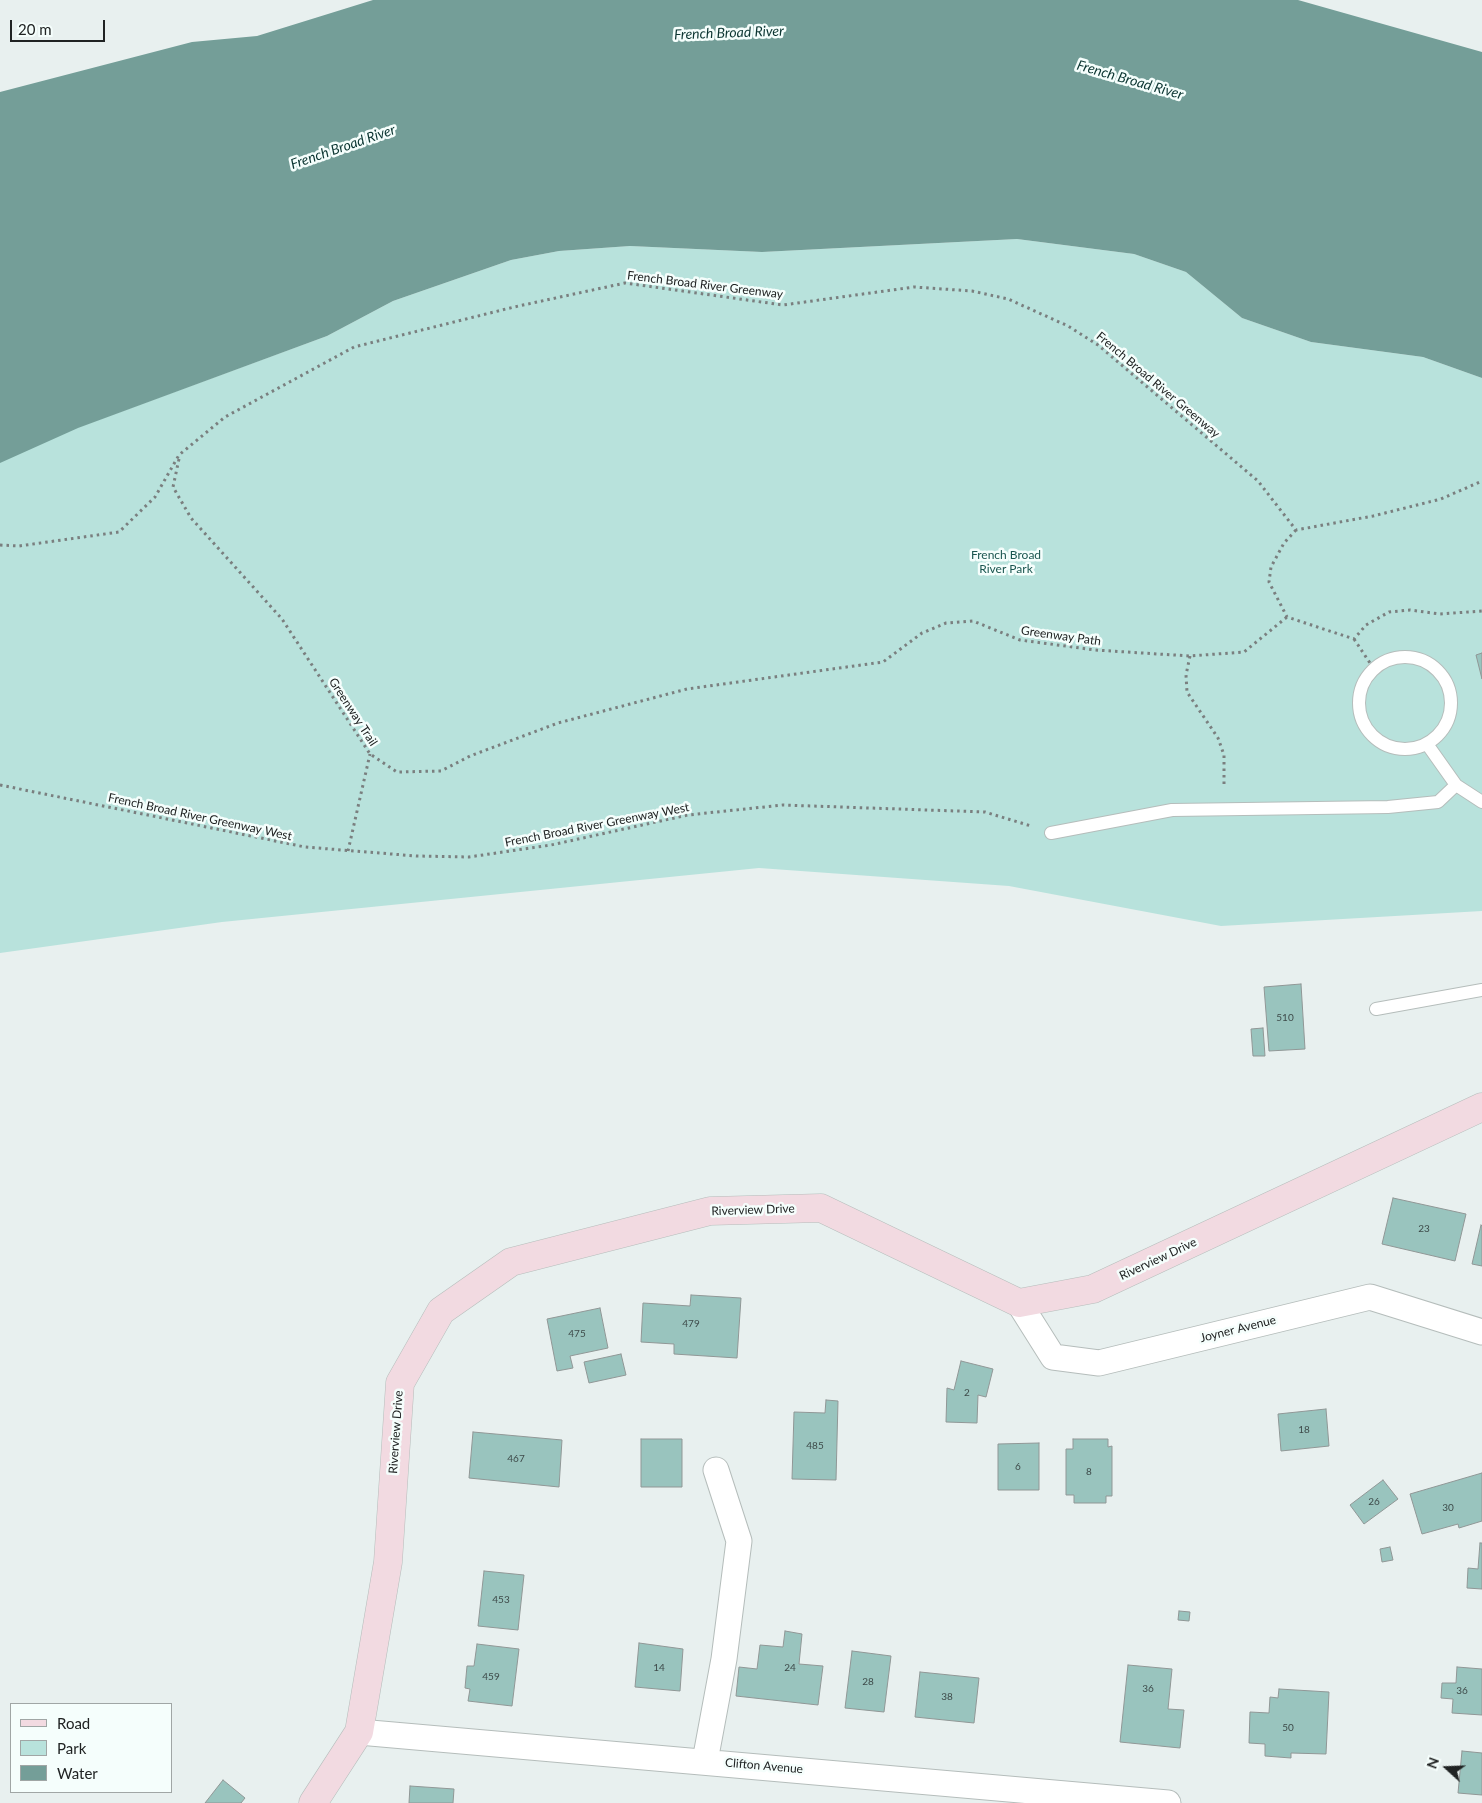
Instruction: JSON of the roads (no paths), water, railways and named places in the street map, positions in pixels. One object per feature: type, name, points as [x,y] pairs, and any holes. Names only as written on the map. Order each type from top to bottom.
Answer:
[{"type":"street","name":"Riverview Drive","points":[[313,1803],[359,1732],[388,1562],[400,1383],[441,1311],[511,1262],[710,1211],[821,1208],[1019,1303],[1093,1290],[1482,1107]]},
{"type":"street","name":"Joyner Avenue","points":[[1019,1303],[1053,1357],[1099,1363],[1370,1297],[1482,1332]]},
{"type":"street","points":[[705,1761],[724,1659],[739,1541],[716,1470]]},
{"type":"street","name":"Clifton Avenue","points":[[359,1732],[1168,1803]]},
{"type":"lane","points":[[1403,657],[1418,659],[1432,666],[1443,677],[1450,691],[1451,706],[1448,722],[1439,734],[1427,744],[1413,749],[1399,749],[1385,744],[1373,736],[1364,723],[1360,702],[1365,680],[1374,669],[1388,661],[1403,657]]},
{"type":"lane","points":[[1427,744],[1456,785],[1482,802]]},
{"type":"lane","points":[[1050,832],[1172,810],[1388,807],[1438,802],[1456,785]]},
{"type":"lane","points":[[1376,1008],[1482,990]]},
{"type":"water","name":"French Broad River","points":[[373,0],[1298,0],[1482,52],[1482,378],[1423,357],[1311,342],[1242,318],[1186,272],[1134,254],[1017,239],[762,252],[630,246],[559,251],[511,260],[393,301],[327,336],[78,428],[0,463],[0,92],[192,42],[257,36]]},
{"type":"park label","name":"French Broad River Park","points":[[1006,562]]}]
